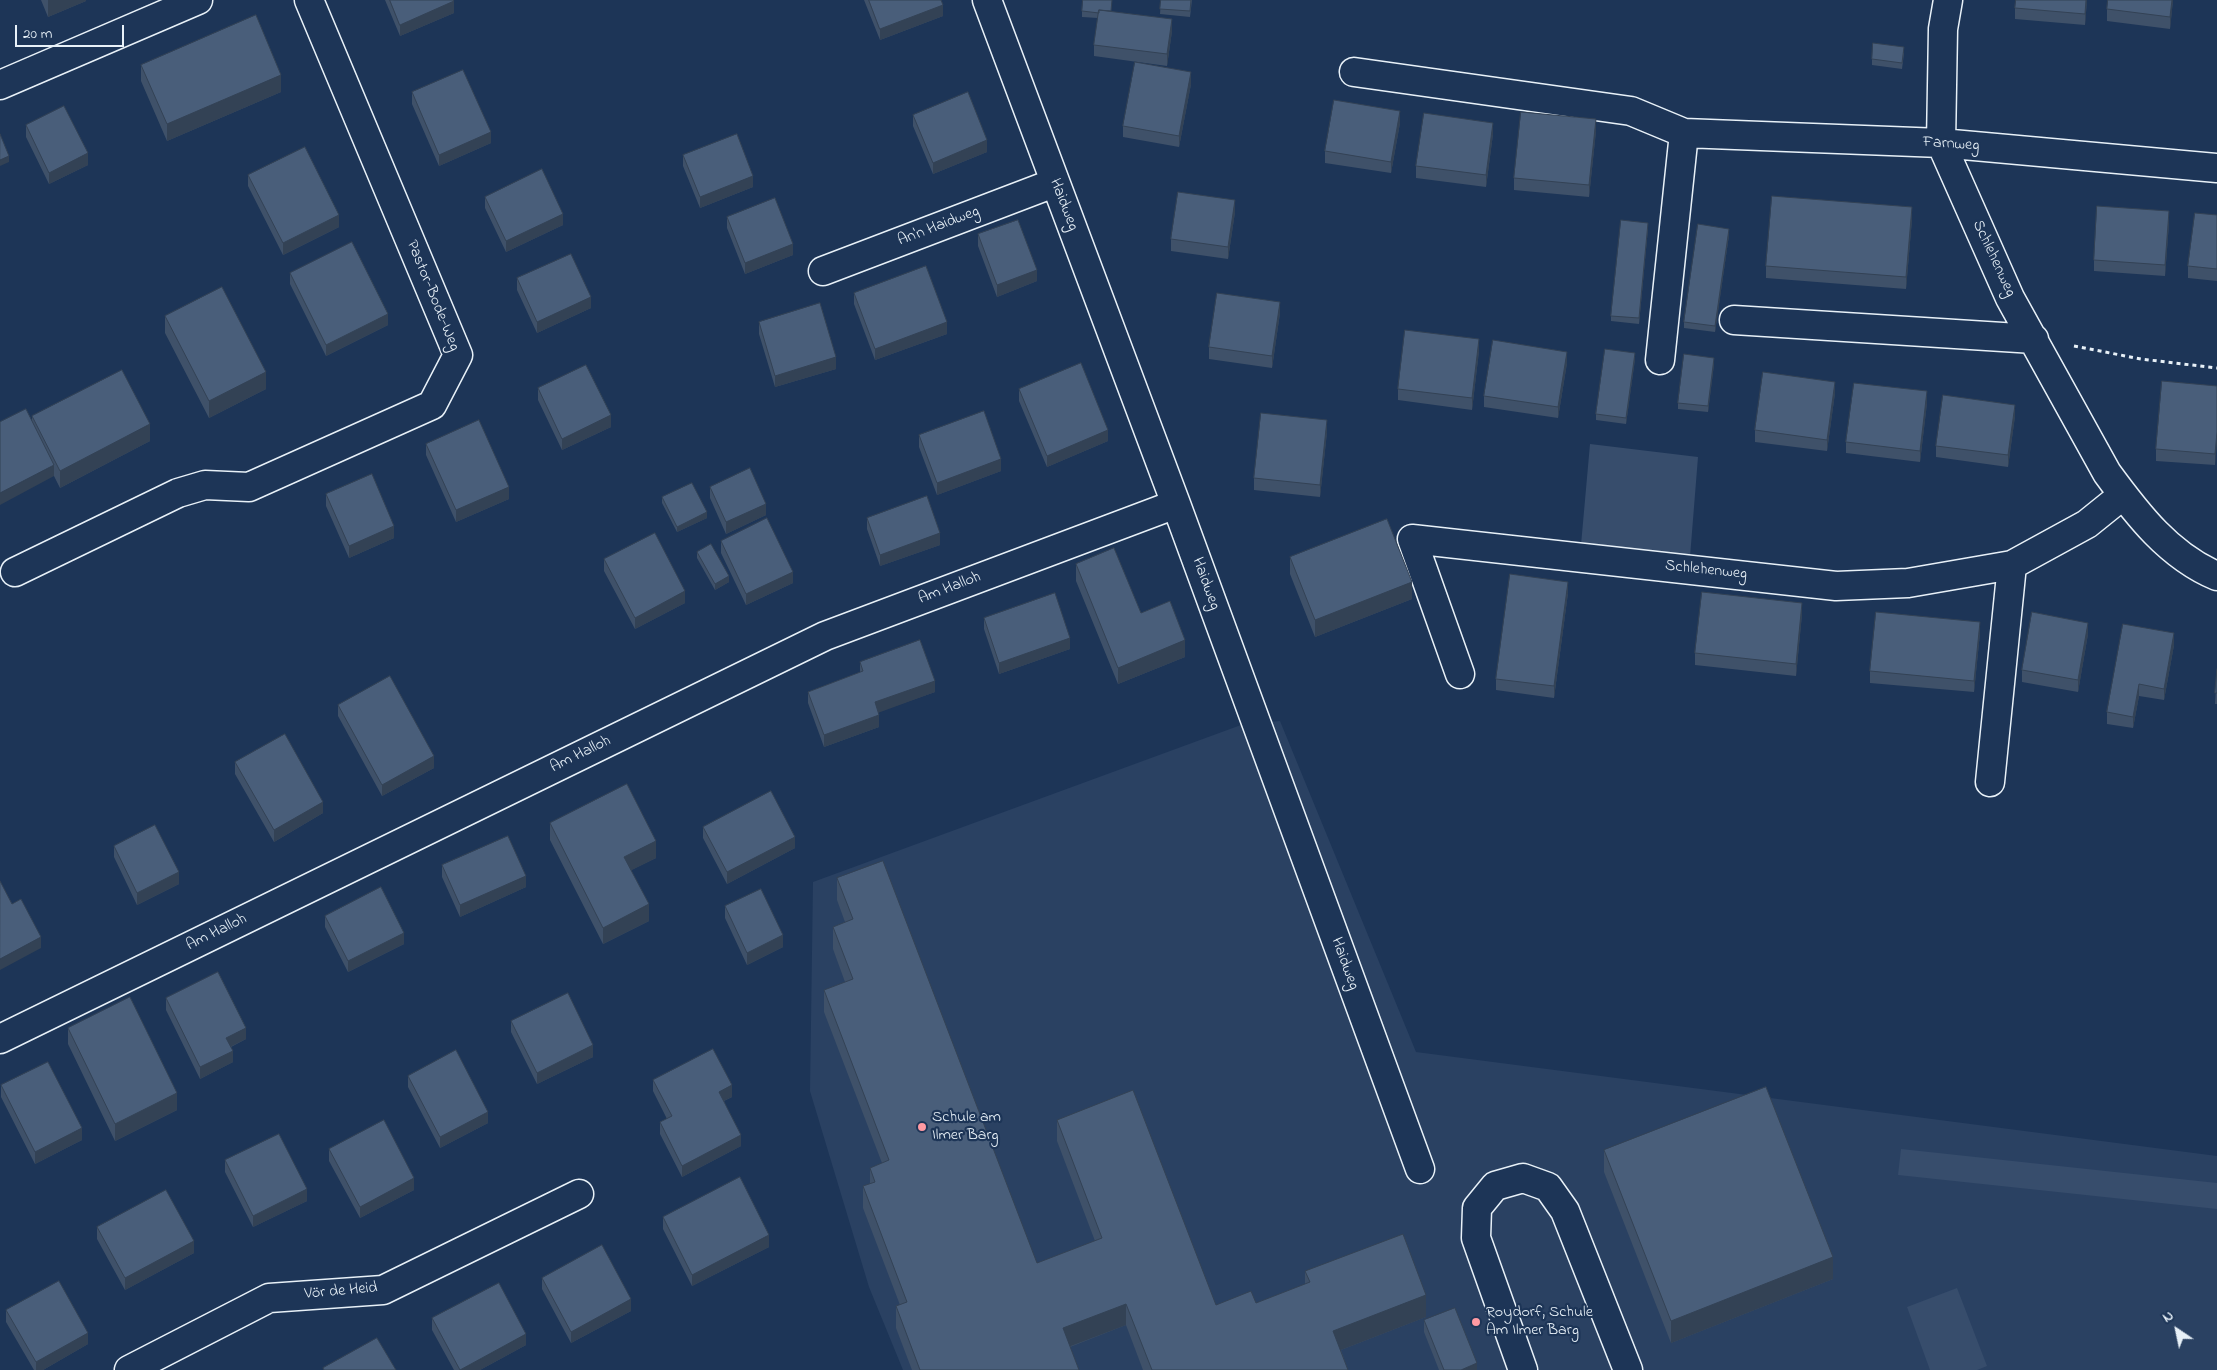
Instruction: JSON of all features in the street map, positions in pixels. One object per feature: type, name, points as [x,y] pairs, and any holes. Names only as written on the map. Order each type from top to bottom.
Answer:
[{"type":"street","points":[[0,85],[198,0]]},
{"type":"street","name":"Pastor-Bode-Weg","points":[[15,572],[191,489],[205,485],[249,487],[432,406],[458,355],[309,0]]},
{"type":"street","name":"Haidweg","points":[[987,0],[1054,183],[1176,504],[1420,1169]]},
{"type":"street","name":"Schlehenweg","points":[[1948,0],[1943,29],[1941,143],[2010,298],[2107,473],[2123,495],[2159,538],[2198,569],[2217,576]]},
{"type":"street","points":[[1354,72],[1631,111],[1684,133],[1660,360]]},
{"type":"street","name":"Farnweg","points":[[1684,133],[1941,143],[2217,168]]},
{"type":"street","name":"An'n Haidweg","points":[[823,271],[1054,183]]},
{"type":"street","points":[[1734,320],[2034,339]]},
{"type":"street","name":"Schlehenweg","points":[[1460,674],[1412,539],[1836,586],[1908,583],[2012,565],[2087,524],[2123,495]]},
{"type":"street","name":"Am Halloh","points":[[0,1039],[824,636],[1176,504]]},
{"type":"street","points":[[1990,782],[2012,565]]},
{"type":"street","points":[[1523,1370],[1476,1238],[1477,1208],[1494,1186],[1523,1178],[1548,1187],[1565,1211],[1628,1370]]},
{"type":"street","name":"Vör de Heid","points":[[128,1370],[269,1298],[383,1290],[579,1194]]},
{"type":"path","points":[[2034,339],[2141,359],[2217,368]]},
{"type":"shaded area","points":[[1590,444],[1698,457],[1690,557],[1581,545]]},
{"type":"shaded area","points":[[1280,721],[1416,1052],[2217,1156],[2217,1370],[903,1370],[869,1287],[810,1091],[813,882],[1241,725]]},
{"type":"shaded area","points":[[1901,1149],[2217,1183],[2217,1209],[1898,1175]]},
{"type":"shaded area","points":[[1957,1288],[1987,1366],[1977,1370],[1930,1370],[1907,1307]]},
{"type":"building","points":[[390,0],[453,0],[454,1],[400,25]]},
{"type":"building","points":[[869,0],[941,0],[943,5],[880,29]]},
{"type":"building","points":[[1083,0],[1112,0],[1111,11],[1099,10],[1099,13],[1082,11]]},
{"type":"building","points":[[1161,0],[1191,0],[1190,11],[1160,9]]},
{"type":"building","points":[[2016,0],[2086,0],[2085,14],[2015,8]]},
{"type":"building","points":[[2108,0],[2172,0],[2170,17],[2107,9]]},
{"type":"building","points":[[1099,10],[1172,19],[1167,54],[1094,45]]},
{"type":"building","points":[[256,15],[281,75],[167,124],[141,65]]},
{"type":"building","points":[[1873,43],[1904,47],[1902,63],[1872,59]]},
{"type":"building","points":[[1135,62],[1191,72],[1179,136],[1123,126]]},
{"type":"building","points":[[463,70],[491,132],[439,155],[412,92]]},
{"type":"building","points":[[968,92],[987,140],[933,163],[913,115]]},
{"type":"building","points":[[1334,100],[1400,111],[1391,162],[1325,151]]},
{"type":"building","points":[[64,106],[88,153],[49,173],[26,125]]},
{"type":"building","points":[[1521,112],[1596,119],[1589,185],[1514,178]]},
{"type":"building","points":[[1424,113],[1493,123],[1486,175],[1416,166]]},
{"type":"building","points":[[0,134],[9,156],[0,160]]},
{"type":"building","points":[[737,134],[753,176],[700,197],[683,155]]},
{"type":"building","points":[[305,147],[339,215],[283,243],[248,175]]},
{"type":"building","points":[[542,169],[563,214],[506,241],[485,197]]},
{"type":"building","points":[[1178,192],[1235,200],[1228,247],[1171,239]]},
{"type":"building","points":[[1772,196],[1912,207],[1906,277],[1766,266]]},
{"type":"building","points":[[775,198],[793,244],[745,263],[727,217]]},
{"type":"building","points":[[2097,206],[2169,211],[2165,265],[2094,260]]},
{"type":"building","points":[[2195,213],[2217,215],[2217,269],[2188,266]]},
{"type":"building","points":[[1018,220],[1037,270],[997,285],[978,234]]},
{"type":"building","points":[[1621,220],[1648,223],[1639,318],[1611,316]]},
{"type":"building","points":[[1698,224],[1729,229],[1715,326],[1684,322]]},
{"type":"building","points":[[352,242],[388,314],[326,345],[290,273]]},
{"type":"building","points":[[571,254],[591,297],[537,322],[517,278]]},
{"type":"building","points":[[926,266],[947,322],[875,349],[854,293]]},
{"type":"building","points":[[222,287],[266,372],[209,401],[165,316]]},
{"type":"building","points":[[1217,293],[1280,302],[1272,356],[1209,347]]},
{"type":"building","points":[[820,303],[836,357],[775,376],[759,322]]},
{"type":"building","points":[[1405,330],[1479,339],[1472,398],[1398,389]]},
{"type":"building","points":[[1493,340],[1567,352],[1558,407],[1484,396]]},
{"type":"building","points":[[1605,349],[1635,353],[1626,418],[1596,414]]},
{"type":"building","points":[[1684,354],[1714,358],[1708,406],[1678,403]]},
{"type":"building","points":[[1081,363],[1108,430],[1047,456],[1019,389]]},
{"type":"building","points":[[586,365],[611,415],[562,439],[538,388]]},
{"type":"building","points":[[122,370],[150,424],[60,471],[32,416]]},
{"type":"building","points":[[1763,372],[1835,382],[1827,440],[1755,430]]},
{"type":"building","points":[[2162,381],[2217,386],[2215,454],[2156,449]]},
{"type":"building","points":[[1854,383],[1927,391],[1920,451],[1846,442]]},
{"type":"building","points":[[1943,395],[2015,405],[2008,455],[1936,446]]},
{"type":"building","points":[[26,409],[54,465],[0,493],[0,422]]},
{"type":"building","points":[[984,411],[1001,459],[937,483],[919,435]]},
{"type":"building","points":[[1261,413],[1327,420],[1320,485],[1254,478]]},
{"type":"building","points":[[479,420],[509,487],[456,510],[426,444]]},
{"type":"building","points":[[750,468],[766,504],[726,522],[710,487]]},
{"type":"building","points":[[372,474],[394,526],[349,546],[326,494]]},
{"type":"building","points":[[692,483],[707,512],[677,527],[662,497]]},
{"type":"building","points":[[927,496],[940,533],[880,555],[867,518]]},
{"type":"building","points":[[767,518],[793,572],[746,594],[721,541]]},
{"type":"building","points":[[1387,519],[1412,582],[1315,620],[1290,557]]},
{"type":"building","points":[[655,533],[685,591],[635,618],[604,559]]},
{"type":"building","points":[[711,544],[729,576],[715,584],[697,552]]},
{"type":"building","points":[[1114,548],[1141,613],[1170,601],[1185,640],[1118,668],[1076,564]]},
{"type":"building","points":[[1510,574],[1568,582],[1554,686],[1496,679]]},
{"type":"building","points":[[1702,592],[1802,603],[1796,664],[1695,653]]},
{"type":"building","points":[[1055,593],[1070,638],[999,663],[984,618]]},
{"type":"building","points":[[1876,612],[1980,622],[1974,681],[1870,671]]},
{"type":"building","points":[[2032,612],[2088,623],[2078,680],[2022,670]]},
{"type":"building","points":[[2123,624],[2174,633],[2164,689],[2139,684],[2133,717],[2107,712]]},
{"type":"building","points":[[920,640],[935,681],[875,702],[879,715],[824,735],[808,692],[863,671],[860,662]]},
{"type":"building","points":[[2217,669],[2217,693],[2215,693]]},
{"type":"building","points":[[390,676],[434,756],[382,785],[338,705]]},
{"type":"building","points":[[285,734],[323,802],[274,830],[235,762]]},
{"type":"building","points":[[627,784],[656,841],[624,857],[649,904],[603,928],[550,823]]},
{"type":"building","points":[[771,791],[795,837],[727,872],[703,827]]},
{"type":"building","points":[[155,825],[179,872],[137,893],[114,846]]},
{"type":"building","points":[[508,836],[526,876],[460,905],[442,865]]},
{"type":"building","name":"Schule am Ilmer Barg","points":[[883,861],[1037,1263],[1102,1238],[1057,1120],[1133,1090],[1216,1305],[1251,1291],[1256,1303],[1310,1282],[1305,1271],[1403,1234],[1426,1295],[1333,1331],[1348,1370],[1152,1370],[1126,1304],[1063,1328],[1079,1370],[920,1370],[896,1306],[907,1302],[863,1186],[875,1182],[870,1168],[889,1160],[824,990],[853,979],[833,927],[853,919],[837,878]]},
{"type":"building","points":[[0,881],[12,904],[21,899],[41,937],[0,959]]},
{"type":"building","points":[[381,887],[404,933],[348,961],[325,916]]},
{"type":"building","points":[[761,889],[783,935],[747,953],[725,906]]},
{"type":"building","points":[[218,972],[246,1028],[226,1038],[233,1051],[200,1067],[166,998]]},
{"type":"building","points":[[568,993],[593,1045],[537,1073],[511,1021]]},
{"type":"building","points":[[130,997],[177,1093],[115,1124],[68,1028]]},
{"type":"building","points":[[713,1049],[732,1085],[719,1092],[741,1135],[682,1166],[660,1122],[672,1116],[653,1080]]},
{"type":"building","points":[[456,1050],[488,1112],[440,1137],[408,1076]]},
{"type":"building","points":[[48,1062],[82,1128],[35,1152],[1,1085]]},
{"type":"building","points":[[1766,1087],[1833,1257],[1671,1321],[1604,1150]]},
{"type":"building","points":[[384,1120],[414,1178],[360,1207],[329,1149]]},
{"type":"building","points":[[279,1134],[307,1189],[253,1216],[225,1160]]},
{"type":"building","points":[[740,1177],[769,1235],[692,1275],[663,1217]]},
{"type":"building","points":[[166,1190],[194,1241],[125,1278],[97,1227]]},
{"type":"building","points":[[602,1245],[631,1299],[571,1332],[542,1278]]},
{"type":"building","points":[[59,1281],[88,1333],[36,1362],[6,1310]]},
{"type":"building","points":[[499,1283],[526,1334],[460,1370],[432,1318]]},
{"type":"building","points":[[1455,1308],[1477,1363],[1461,1370],[1444,1370],[1424,1320]]},
{"type":"building","points":[[377,1338],[396,1370],[324,1370],[323,1368]]},
{"type":"place","name":"Schule am Ilmer Barg","points":[[922,1127]]},
{"type":"place","name":"Roydorf, Schule Am Ilmer Barg","points":[[1476,1322]]}]
